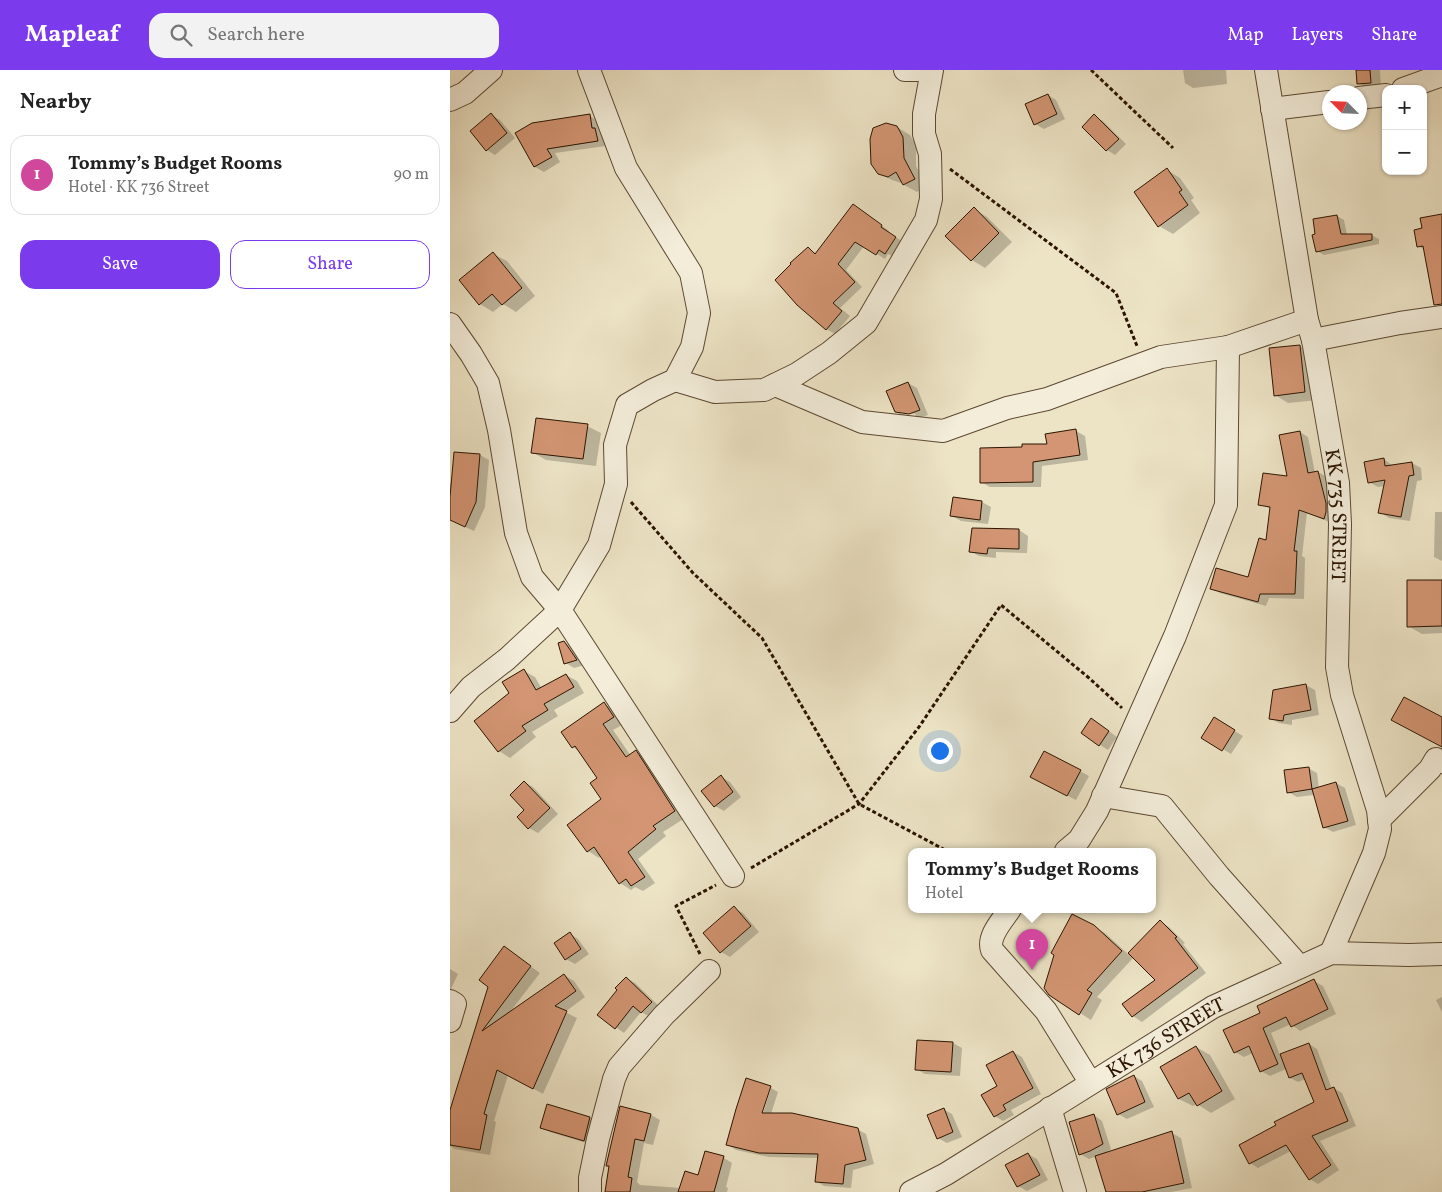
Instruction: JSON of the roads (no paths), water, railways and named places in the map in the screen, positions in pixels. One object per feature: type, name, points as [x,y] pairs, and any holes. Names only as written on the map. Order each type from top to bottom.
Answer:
[{"type":"street","points":[[450,100],[465,93],[491,70]]},
{"type":"street","points":[[450,711],[472,686],[507,658],[560,610],[599,545],[616,484],[615,445],[627,406],[675,380],[692,347],[699,313],[692,273],[626,168],[590,70]]},
{"type":"street","points":[[906,70],[918,70]]},
{"type":"street","points":[[675,380],[715,392],[764,390],[797,374],[829,353],[866,323],[926,220],[931,199],[930,154],[924,134],[924,114],[932,70]]},
{"type":"street","name":"KK 735 STREET","points":[[1266,70],[1338,483],[1340,524],[1337,667],[1342,695],[1378,810],[1380,829],[1374,853],[1331,953]]},
{"type":"street","points":[[1414,85],[1442,75]]},
{"type":"street","points":[[1367,97],[1382,95]]},
{"type":"street","points":[[1272,109],[1322,103]]},
{"type":"street","points":[[775,384],[862,422],[943,431],[1007,408],[1047,399],[1161,357],[1228,347],[1310,330],[1442,318]]},
{"type":"street","points":[[450,324],[488,383],[499,430],[516,533],[532,577],[560,610],[733,876]]},
{"type":"street","points":[[1070,848],[1079,840],[1104,796],[1175,636],[1226,505],[1228,347]]},
{"type":"street","points":[[1379,820],[1430,769],[1436,759],[1442,762]]},
{"type":"street","points":[[1104,796],[1162,806],[1219,876],[1300,967]]},
{"type":"street","points":[[1007,913],[993,935],[990,943],[992,950],[1046,1011],[1090,1082]]},
{"type":"street","name":"KK 736 STREET","points":[[911,1192],[946,1174],[1212,1007],[1331,953],[1442,954]]},
{"type":"street","points":[[590,1192],[590,1178],[598,1139],[619,1067],[664,1015],[708,971]]},
{"type":"street","points":[[450,1002],[455,1004],[450,1021]]},
{"type":"street","points":[[1050,1108],[1075,1192]]},
{"type":"place","name":"Tommy’s Budget Rooms","points":[[1032,970]]}]
